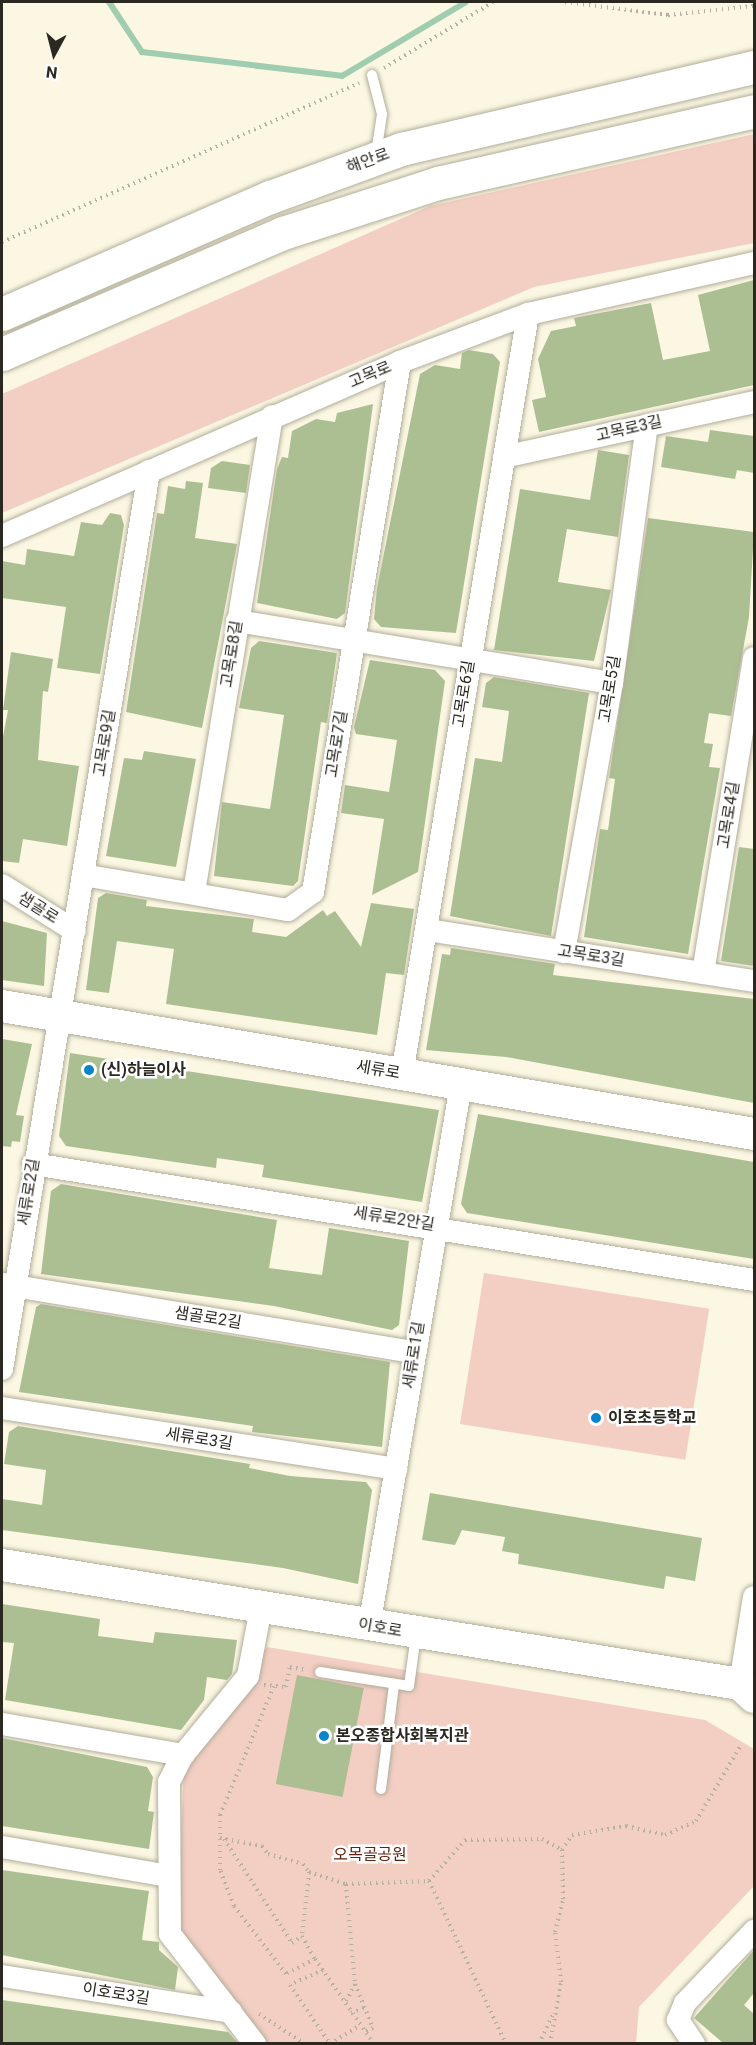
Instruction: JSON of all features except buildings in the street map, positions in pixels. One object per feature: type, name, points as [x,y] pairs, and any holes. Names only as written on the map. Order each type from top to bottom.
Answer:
[{"type":"main road","name":"해안로","points":[[2,314],[270,197],[375,158],[754,68]]},
{"type":"main road","points":[[2,354],[283,233],[438,183],[754,111]]},
{"type":"street","name":"고목로","points":[[2,536],[272,416],[400,362],[528,314],[754,263]]},
{"type":"street","name":"고목로6길","points":[[402,1074],[428,930],[470,658],[528,314]]},
{"type":"street","name":"고목로7길","points":[[83,875],[194,892],[288,910],[313,892],[400,362]]},
{"type":"street","name":"고목로3길","points":[[504,457],[754,402]]},
{"type":"street","name":"고목로8길","points":[[194,892],[272,416]]},
{"type":"street","name":"고목로5길","points":[[564,952],[612,683],[647,425]]},
{"type":"street","name":"고목로9길","points":[[60,1016],[149,471]]},
{"type":"street","points":[[237,621],[612,683]]},
{"type":"street","name":"고목로4길","points":[[703,973],[751,706],[754,658]]},
{"type":"street","name":"샘골로","points":[[2,885],[75,931]]},
{"type":"street","name":"고목로3길","points":[[428,930],[754,981]]},
{"type":"street","name":"세류로","points":[[2,1006],[754,1134]]},
{"type":"street","name":"세류로2길","points":[[2,1369],[8,1285],[60,1016]]},
{"type":"street","name":"세류로1길","points":[[369,1627],[461,1084]]},
{"type":"street","name":"세류로2안길","points":[[33,1164],[436,1225],[754,1280]]},
{"type":"street","name":"샘골로2길","points":[[8,1285],[414,1352]]},
{"type":"street","name":"세류로3길","points":[[2,1408],[396,1470]]},
{"type":"street","name":"이호로","points":[[2,1565],[747,1691]]},
{"type":"street","points":[[747,1691],[754,1597]]},
{"type":"street","points":[[255,2043],[240,2011],[170,1934],[169,1782],[183,1755],[248,1676],[261,1608]]},
{"type":"street","points":[[2,1724],[183,1755]]},
{"type":"street","points":[[2,1846],[169,1876]]},
{"type":"street","points":[[694,2043],[678,2020],[684,2003],[754,1931]]},
{"type":"street","name":"이호로3길","points":[[2,1976],[240,2011]]},
{"type":"lane","points":[[372,75],[382,114],[375,158]]},
{"type":"lane","points":[[320,1672],[409,1686],[416,1634]]},
{"type":"lane","points":[[381,1789],[394,1684]]},
{"type":"path","points":[[2,242],[190,156],[246,137],[372,75],[494,2]]},
{"type":"path","points":[[565,2],[668,15],[754,6]]},
{"type":"path","points":[[253,1684],[286,1687],[290,1667],[320,1672]]},
{"type":"path","points":[[274,1686],[235,1771],[220,1815],[220,1870],[234,1906],[286,1974],[315,1959]]},
{"type":"path","points":[[550,2043],[556,2006],[562,1850],[572,1835],[626,1826],[665,1836],[696,1821],[740,1747]]},
{"type":"path","points":[[221,1838],[262,1846],[268,1854],[303,1864],[309,1872],[346,1884],[429,1881],[465,1840],[542,1839],[562,1850]]},
{"type":"path","points":[[221,1838],[292,1943],[302,1936]]},
{"type":"path","points":[[309,1872],[302,1936],[359,2026],[374,2043]]},
{"type":"path","points":[[429,1881],[505,2043]]},
{"type":"path","points":[[346,1884],[355,1984],[373,2028],[364,2032]]},
{"type":"path","points":[[323,1970],[290,1984],[329,2042],[359,2026]]},
{"type":"path","points":[[345,2002],[355,1984]]},
{"type":"path","points":[[539,2043],[556,2006]]},
{"type":"path","points":[[351,2013],[366,2007]]},
{"type":"path","points":[[240,2011],[289,2029],[305,2043]]},
{"type":"green space","points":[[754,134],[754,243],[534,287],[2,513],[2,394],[430,206]]},
{"type":"green space","points":[[484,1273],[709,1309],[685,1460],[460,1424]]},
{"type":"green space","name":"오목골공원","points":[[267,1647],[705,1720],[754,1749],[754,1886],[639,2007],[636,2043],[259,2043],[177,1924],[184,1767]]},
{"type":"waterway","points":[[109,2],[142,52],[342,76],[466,2]]},
{"type":"place","name":"(신)하늘이사","points":[[89,1070]]},
{"type":"place","name":"이호초등학교","points":[[596,1418]]},
{"type":"place","name":"본오종합사회복지관","points":[[324,1736]]}]
